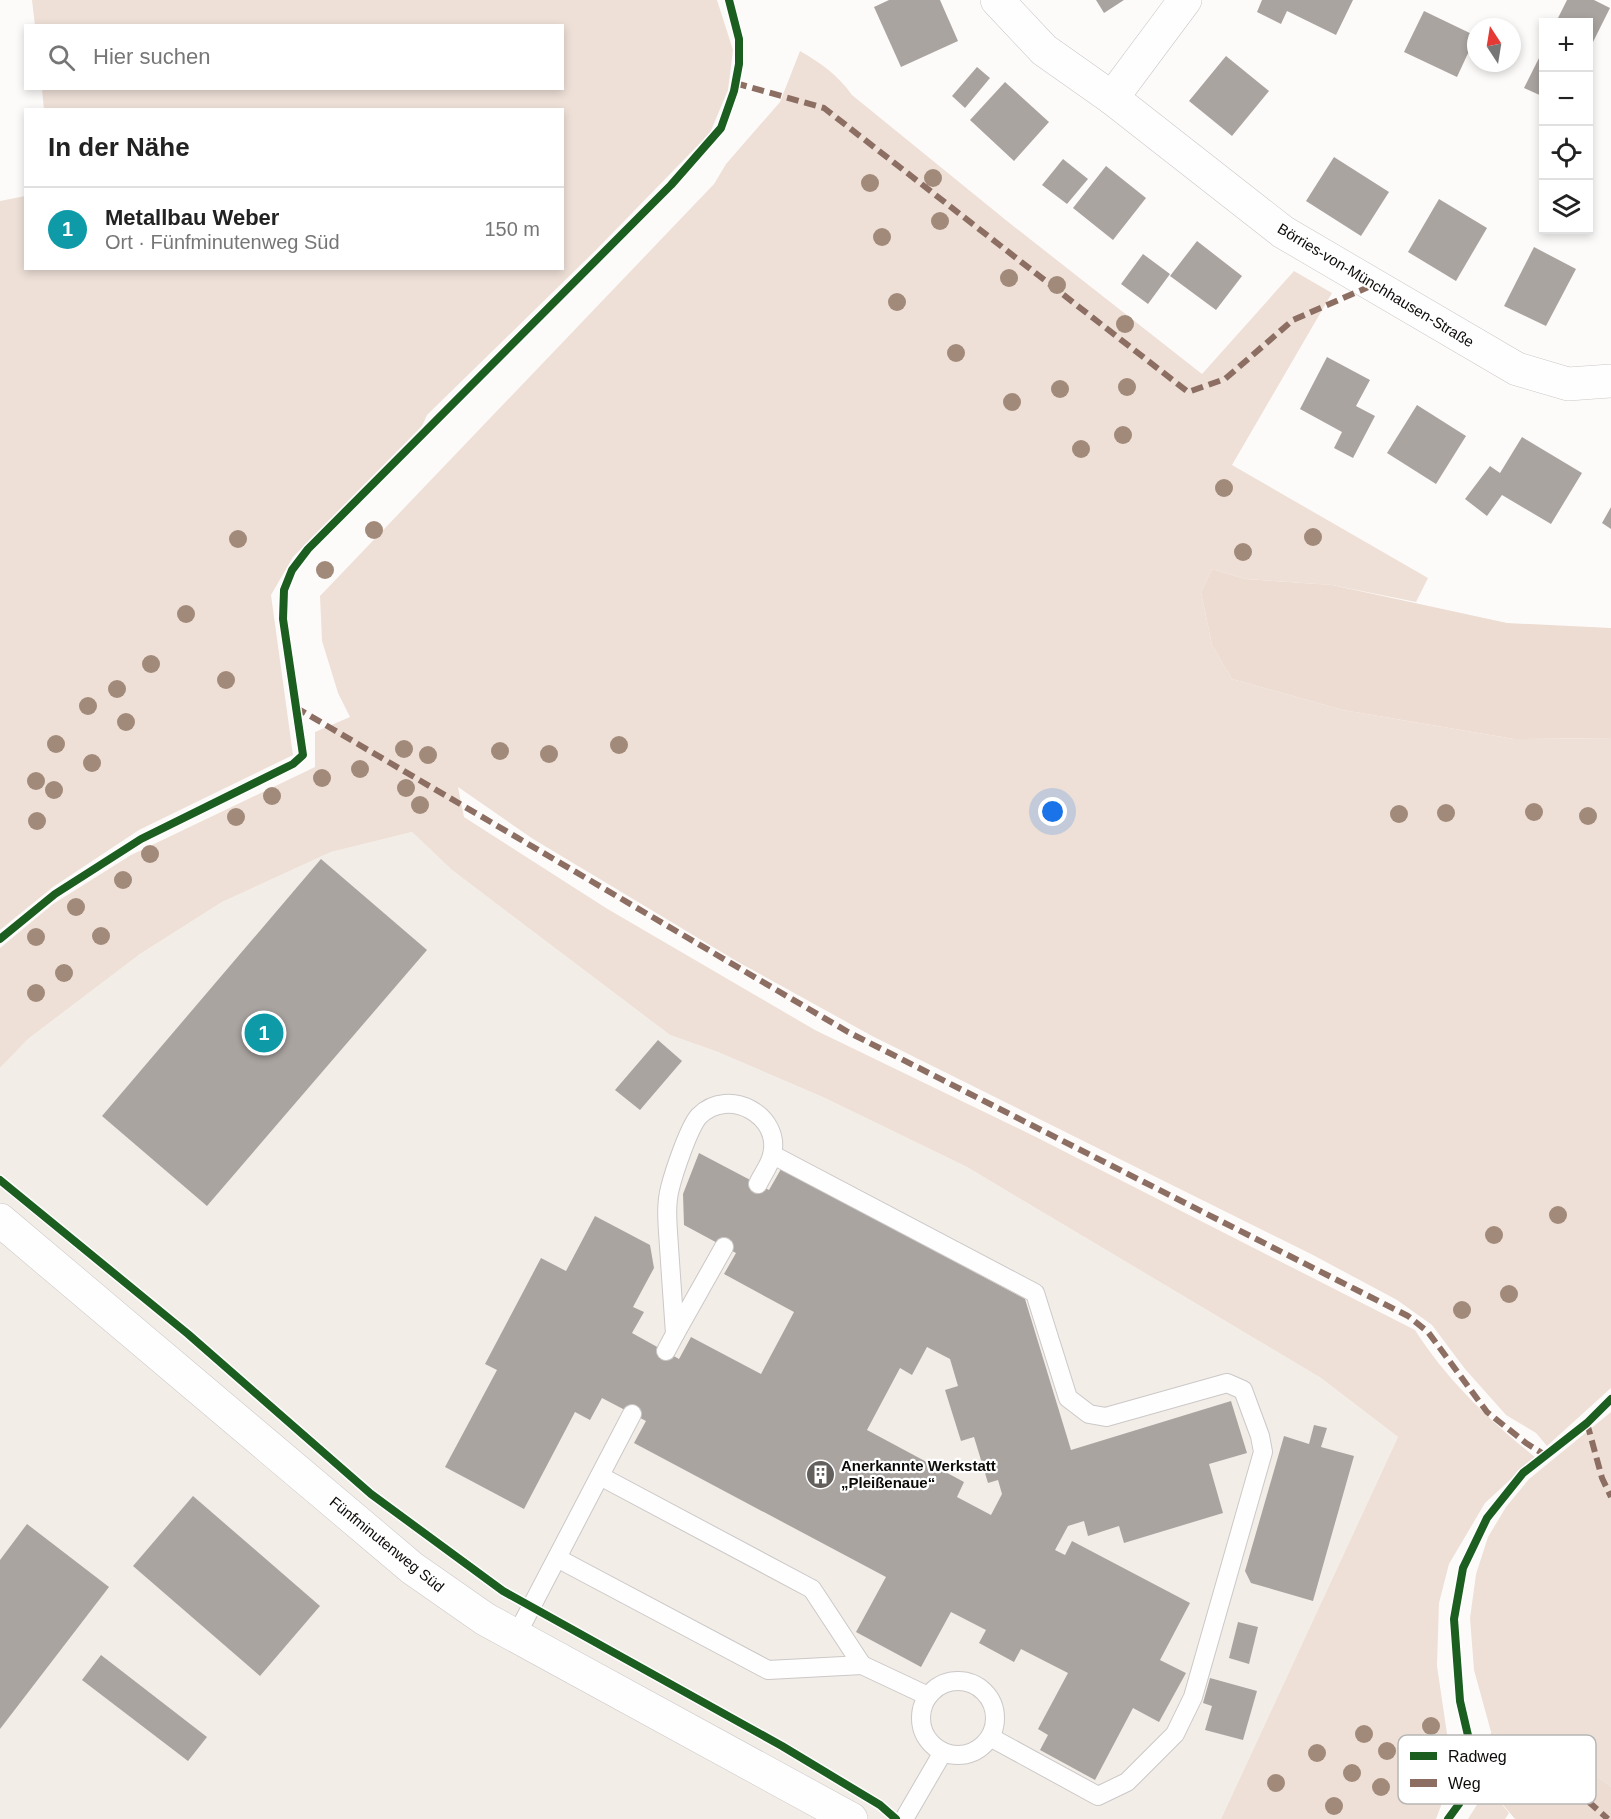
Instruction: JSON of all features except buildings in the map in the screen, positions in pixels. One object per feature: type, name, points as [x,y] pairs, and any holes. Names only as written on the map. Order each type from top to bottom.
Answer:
[{"type":"street","name":"Börries-von-Münchhausen-Straße","points":[[997,0],[1044,50],[1112,98],[1283,232],[1517,369],[1568,384],[1611,381]]},
{"type":"street","points":[[1112,98],[1185,0]]},
{"type":"street","name":"Fünfminutenweg Süd","points":[[0,1220],[412,1568],[485,1619],[851,1819]]},
{"type":"lane","points":[[675,1334],[667,1210],[670,1189],[692,1127],[699,1116],[722,1104],[747,1107],[759,1115],[772,1139],[773,1155],[758,1184]]},
{"type":"lane","points":[[773,1155],[1035,1293],[1068,1398],[1089,1414],[1106,1417],[1227,1383],[1243,1390],[1260,1436],[1263,1452],[1193,1697],[1175,1734],[1127,1782],[1098,1796],[990,1737]]},
{"type":"lane","points":[[666,1351],[724,1247]]},
{"type":"lane","points":[[516,1636],[632,1414]]},
{"type":"lane","points":[[600,1476],[812,1589],[862,1665]]},
{"type":"lane","points":[[557,1558],[768,1670],[862,1665],[928,1696]]},
{"type":"lane","points":[[952,1681],[967,1682],[980,1688],[990,1698],[995,1712],[995,1726],[990,1737],[984,1745],[972,1753],[957,1755],[943,1752],[931,1744],[923,1732],[922,1710],[928,1696],[939,1686],[952,1681]]},
{"type":"lane","points":[[904,1819],[943,1752]]},
{"type":"shaded area","points":[[32,0],[717,0],[733,50],[728,90],[710,133],[596,250],[427,415],[422,426],[293,557],[271,595],[293,755],[139,830],[53,887],[0,930],[0,201],[24,196],[24,270],[564,270],[564,108],[44,108],[42,90],[564,90],[564,24],[35,24]]},
{"type":"shaded area","points":[[800,51],[829,70],[852,95],[1007,221],[1202,374],[1294,271],[1332,293],[1232,465],[1428,578],[1416,602],[1332,585],[1245,579],[1212,569],[1201,592],[1212,645],[1232,679],[1343,710],[1514,739],[1611,738],[1611,1388],[1547,1446],[1536,1433],[1506,1415],[1465,1369],[1432,1325],[1397,1300],[1311,1254],[872,1036],[738,962],[533,839],[458,787],[464,817],[606,908],[815,1030],[1036,1137],[1415,1330],[1440,1365],[1470,1398],[1535,1457],[1485,1503],[1449,1564],[1439,1603],[1437,1666],[1447,1735],[1398,1735],[1398,1804],[1442,1804],[1436,1819],[1221,1819],[1398,1437],[1321,1378],[967,1167],[825,1098],[718,1052],[670,1035],[452,870],[412,832],[331,852],[222,902],[140,954],[28,1039],[0,1068],[0,948],[53,904],[131,855],[315,767],[315,732],[350,717],[338,693],[322,641],[320,596],[714,184],[726,164],[780,102]]},
{"type":"shaded area","points":[[1212,569],[1245,579],[1332,585],[1507,623],[1611,628],[1611,738],[1514,739],[1343,710],[1232,679],[1212,645],[1201,592]]},
{"type":"shaded area","points":[[412,832],[452,870],[670,1035],[718,1052],[825,1098],[967,1167],[1321,1378],[1398,1437],[1221,1819],[0,1819],[0,1068],[28,1039],[140,954],[222,902],[331,852]]},
{"type":"shaded area","points":[[1611,1412],[1611,1787],[1596,1777],[1596,1735],[1498,1735],[1491,1732],[1474,1670],[1470,1618],[1476,1574],[1488,1537],[1506,1507],[1529,1479]]},
{"type":"shaded area","points":[[1596,1777],[1611,1787],[1611,1819],[1515,1819],[1502,1804],[1596,1804]]},
{"type":"shaded area","points":[[1477,1804],[1502,1804],[1509,1813],[1505,1819],[1468,1819]]},
{"type":"marked path","points":[[735,83],[824,108],[1188,392],[1225,379],[1293,320],[1373,285]]},
{"type":"marked path","points":[[295,707],[848,1032],[1408,1316],[1428,1332],[1487,1412],[1545,1455]]},
{"type":"marked path","points":[[1587,1423],[1602,1478],[1611,1497]]},
{"type":"marked path","points":[[1591,1804],[1608,1819]]},
{"type":"cycle path","points":[[0,939],[55,894],[141,839],[293,764],[303,755],[283,619],[284,590],[292,570],[308,549],[671,185],[721,128],[734,91],[739,64],[739,39],[729,0]]},
{"type":"cycle path","points":[[0,1180],[188,1334],[371,1494],[503,1591],[782,1746],[880,1805],[896,1819]]},
{"type":"cycle path","points":[[1468,1735],[1460,1701],[1454,1619],[1463,1568],[1487,1518],[1523,1473],[1587,1423],[1611,1399]]},
{"type":"cycle path","points":[[1448,1819],[1459,1804]]},
{"type":"place","name":"Metallbau Weber","points":[[264,1033]]},
{"type":"place","name":"Anerkannte Werkstatt „Pleißenaue“","points":[[820,1474]]}]
